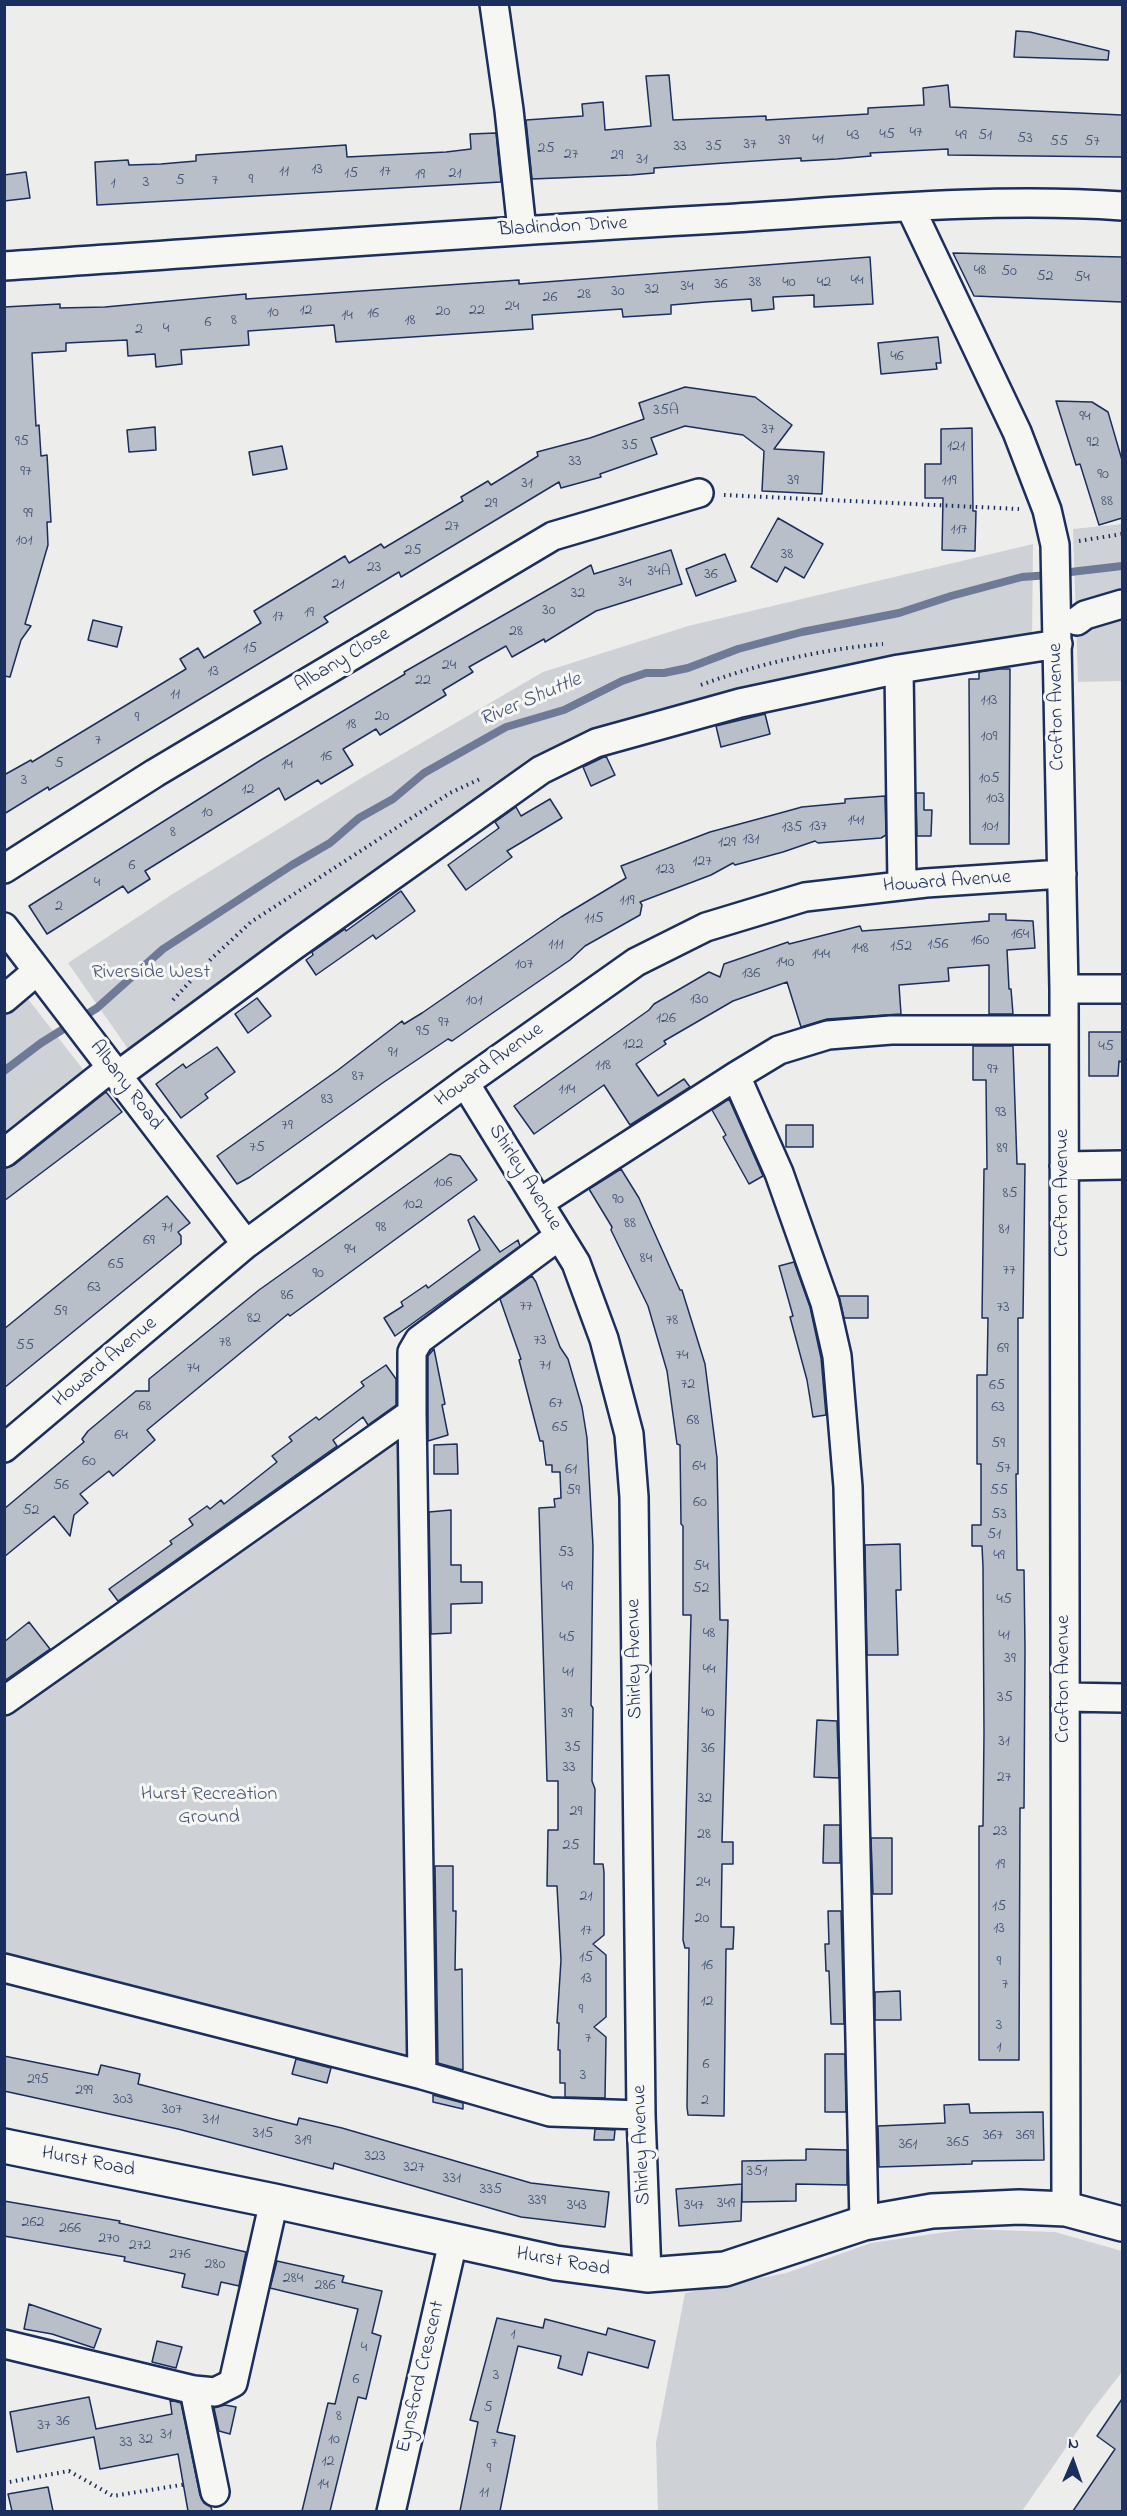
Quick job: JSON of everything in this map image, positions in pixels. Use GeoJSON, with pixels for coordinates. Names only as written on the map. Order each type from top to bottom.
{"type":"FeatureCollection","features":[{"type":"Feature","properties":{"kind":"main road","name":"Hurst Road"},"geometry":{"type":"LineString","coordinates":[[4,2146],[274,2200],[453,2242],[556,2263],[647,2275],[725,2269],[864,2223],[894,2216],[973,2208],[1066,2210],[1122,2224]]}},
{"type":"Feature","properties":{"kind":"street"},"geometry":{"type":"LineString","coordinates":[[494,4],[509,110],[522,230]]}},
{"type":"Feature","properties":{"kind":"street","name":"Bladindon Drive"},"geometry":{"type":"LineString","coordinates":[[4,266],[522,230],[910,207],[1011,203],[1122,206]]}},
{"type":"Feature","properties":{"kind":"street","name":"Crofton Avenue"},"geometry":{"type":"LineString","coordinates":[[910,207],[1017,432],[1047,510],[1055,545],[1056,574],[1067,623],[1062,874],[1066,2210]]}},
{"type":"Feature","properties":{"kind":"street","name":"Albany Close"},"geometry":{"type":"LineString","coordinates":[[4,869],[155,773],[553,536],[699,493]]}},
{"type":"Feature","properties":{"kind":"street"},"geometry":{"type":"LineString","coordinates":[[4,1153],[114,1072],[541,770],[596,742],[740,703],[899,669],[1067,623],[1122,604]]}},
{"type":"Feature","properties":{"kind":"street"},"geometry":{"type":"LineString","coordinates":[[899,669],[902,885]]}},
{"type":"Feature","properties":{"kind":"street","name":"Howard Avenue"},"geometry":{"type":"LineString","coordinates":[[4,1448],[246,1244],[465,1083],[636,962],[706,927],[805,897],[902,885],[1062,874]]}},
{"type":"Feature","properties":{"kind":"street","name":"Albany Road"},"geometry":{"type":"LineString","coordinates":[[4,927],[246,1244]]}},
{"type":"Feature","properties":{"kind":"street"},"geometry":{"type":"LineString","coordinates":[[4,999],[37,971]]}},
{"type":"Feature","properties":{"kind":"street"},"geometry":{"type":"LineString","coordinates":[[1064,989],[1122,989]]}},
{"type":"Feature","properties":{"kind":"street"},"geometry":{"type":"LineString","coordinates":[[539,1203],[779,1050],[828,1035],[891,1030],[1064,1030]]}},
{"type":"Feature","properties":{"kind":"street"},"geometry":{"type":"LineString","coordinates":[[736,1076],[779,1173],[825,1303],[837,1356],[848,1487],[864,2223]]}},
{"type":"Feature","properties":{"kind":"street","name":"Shirley Avenue"},"geometry":{"type":"LineString","coordinates":[[465,1083],[576,1263],[604,1340],[629,1434],[634,1497],[641,2115],[647,2275]]}},
{"type":"Feature","properties":{"kind":"street"},"geometry":{"type":"LineString","coordinates":[[1064,1166],[1122,1165]]}},
{"type":"Feature","properties":{"kind":"street"},"geometry":{"type":"LineString","coordinates":[[422,2075],[412,1352],[419,1340],[559,1236]]}},
{"type":"Feature","properties":{"kind":"street"},"geometry":{"type":"LineString","coordinates":[[4,1701],[412,1413]]}},
{"type":"Feature","properties":{"kind":"street"},"geometry":{"type":"LineString","coordinates":[[1065,1697],[1122,1698]]}},
{"type":"Feature","properties":{"kind":"street"},"geometry":{"type":"LineString","coordinates":[[4,1968],[422,2075],[550,2112],[641,2115]]}},
{"type":"Feature","properties":{"kind":"street"},"geometry":{"type":"LineString","coordinates":[[4,2344],[194,2390],[215,2391],[233,2383],[274,2200]]}},
{"type":"Feature","properties":{"kind":"street","name":"Eynsford Crescent"},"geometry":{"type":"LineString","coordinates":[[391,2511],[453,2242]]}},
{"type":"Feature","properties":{"kind":"street"},"geometry":{"type":"LineString","coordinates":[[194,2390],[213,2486]]}},
{"type":"Feature","properties":{"kind":"path"},"geometry":{"type":"LineString","coordinates":[[699,493],[763,498],[1047,510]]}},
{"type":"Feature","properties":{"kind":"path"},"geometry":{"type":"LineString","coordinates":[[1055,545],[1122,534]]}},
{"type":"Feature","properties":{"kind":"path"},"geometry":{"type":"LineString","coordinates":[[4,2483],[69,2471],[113,2496],[213,2486]]}},
{"type":"Feature","properties":{"kind":"green space"},"geometry":{"type":"Polygon","coordinates":[[[1122,524],[1122,681],[1078,682],[1073,529],[1122,524]]]}},
{"type":"Feature","properties":{"kind":"green space","name":"Riverside West"},"geometry":{"type":"Polygon","coordinates":[[[1033,544],[1032,641],[626,727],[133,1056],[68,963],[171,895],[363,777],[543,672],[688,626],[1033,544]]]}},
{"type":"Feature","properties":{"kind":"green space"},"geometry":{"type":"Polygon","coordinates":[[[21,990],[89,1077],[5,1142],[5,1004],[21,990]]]}},
{"type":"Feature","properties":{"kind":"green space","name":"Hurst Recreation Ground"},"geometry":{"type":"Polygon","coordinates":[[[407,1429],[409,2063],[5,1959],[4,1710],[407,1429]]]}},
{"type":"Feature","properties":{"kind":"green space"},"geometry":{"type":"Polygon","coordinates":[[[967,2229],[1055,2232],[1122,2251],[1122,2372],[1090,2413],[1022,2511],[658,2512],[656,2443],[685,2293],[786,2273],[871,2243],[967,2229]]]}},
{"type":"Feature","properties":{"kind":"building"},"geometry":{"type":"Polygon","coordinates":[[[1016,31],[1030,32],[1109,51],[1108,60],[1014,57],[1016,31]]]}},
{"type":"Feature","properties":{"kind":"building"},"geometry":{"type":"Polygon","coordinates":[[[669,75],[673,120],[766,116],[766,120],[868,114],[868,108],[924,105],[923,88],[948,85],[950,107],[1122,115],[1122,157],[948,155],[948,149],[870,153],[871,156],[837,159],[801,161],[801,158],[654,168],[654,173],[631,175],[532,179],[526,120],[583,116],[582,104],[603,102],[605,130],[651,126],[646,76],[669,75]]]}},
{"type":"Feature","properties":{"kind":"building"},"geometry":{"type":"Polygon","coordinates":[[[496,133],[501,182],[97,205],[95,162],[128,160],[129,165],[161,164],[196,161],[196,155],[346,145],[347,157],[446,152],[471,149],[470,134],[496,133]]]}},
{"type":"Feature","properties":{"kind":"building"},"geometry":{"type":"Polygon","coordinates":[[[26,172],[30,198],[4,201],[4,175],[26,172]]]}},
{"type":"Feature","properties":{"kind":"building"},"geometry":{"type":"Polygon","coordinates":[[[953,253],[1122,257],[1122,302],[974,296],[953,253]]]}},
{"type":"Feature","properties":{"kind":"building"},"geometry":{"type":"Polygon","coordinates":[[[870,257],[873,304],[814,307],[814,295],[773,297],[774,309],[752,311],[751,299],[671,305],[671,314],[623,317],[622,309],[532,315],[533,329],[336,342],[334,325],[248,331],[249,345],[181,350],[182,364],[156,367],[155,354],[128,356],[127,340],[66,343],[66,351],[32,353],[36,426],[39,425],[41,456],[47,455],[51,522],[47,522],[48,545],[25,624],[31,626],[21,640],[10,677],[4,676],[4,307],[60,304],[60,308],[105,307],[246,294],[246,299],[519,280],[519,284],[870,257]]]}},
{"type":"Feature","properties":{"kind":"building"},"geometry":{"type":"Polygon","coordinates":[[[938,337],[941,363],[936,363],[937,369],[881,374],[878,343],[938,337]]]}},
{"type":"Feature","properties":{"kind":"building"},"geometry":{"type":"Polygon","coordinates":[[[685,387],[755,397],[792,425],[774,449],[824,452],[822,494],[762,491],[764,451],[743,435],[685,426],[651,438],[657,454],[600,474],[601,477],[561,488],[559,482],[401,577],[399,572],[324,617],[328,622],[49,790],[48,787],[4,814],[4,775],[31,760],[32,762],[186,669],[180,659],[198,648],[204,658],[261,623],[254,611],[345,556],[349,563],[381,544],[384,548],[463,501],[461,497],[488,481],[491,485],[538,456],[537,452],[590,438],[644,419],[639,403],[685,387]]]}},
{"type":"Feature","properties":{"kind":"building"},"geometry":{"type":"Polygon","coordinates":[[[1056,401],[1092,402],[1108,412],[1122,460],[1122,518],[1099,525],[1080,464],[1076,465],[1056,401]]]}},
{"type":"Feature","properties":{"kind":"building"},"geometry":{"type":"Polygon","coordinates":[[[155,427],[156,450],[129,452],[127,430],[155,427]]]}},
{"type":"Feature","properties":{"kind":"building"},"geometry":{"type":"Polygon","coordinates":[[[972,428],[973,511],[976,511],[975,551],[942,550],[943,498],[925,498],[925,464],[941,464],[941,429],[972,428]]]}},
{"type":"Feature","properties":{"kind":"building"},"geometry":{"type":"Polygon","coordinates":[[[282,446],[287,469],[253,475],[249,452],[282,446]]]}},
{"type":"Feature","properties":{"kind":"building"},"geometry":{"type":"Polygon","coordinates":[[[778,518],[823,544],[804,578],[785,567],[777,582],[751,567],[778,518]]]}},
{"type":"Feature","properties":{"kind":"building"},"geometry":{"type":"Polygon","coordinates":[[[671,550],[682,584],[596,611],[545,642],[544,639],[512,657],[506,646],[469,667],[473,672],[443,690],[446,695],[380,735],[376,729],[343,749],[353,765],[321,784],[318,780],[285,800],[279,788],[145,871],[150,879],[128,893],[123,886],[47,934],[29,906],[261,760],[405,674],[404,672],[591,565],[594,574],[671,550]]]}},
{"type":"Feature","properties":{"kind":"building"},"geometry":{"type":"Polygon","coordinates":[[[725,554],[736,581],[696,596],[686,569],[725,554]]]}},
{"type":"Feature","properties":{"kind":"building"},"geometry":{"type":"Polygon","coordinates":[[[93,620],[122,627],[117,647],[88,640],[93,620]]]}},
{"type":"Feature","properties":{"kind":"building"},"geometry":{"type":"Polygon","coordinates":[[[1010,669],[1009,844],[970,844],[969,679],[979,679],[979,672],[1010,669]]]}},
{"type":"Feature","properties":{"kind":"building"},"geometry":{"type":"Polygon","coordinates":[[[765,714],[770,734],[721,747],[716,726],[765,714]]]}},
{"type":"Feature","properties":{"kind":"building"},"geometry":{"type":"Polygon","coordinates":[[[606,756],[615,775],[591,786],[583,767],[606,756]]]}},
{"type":"Feature","properties":{"kind":"building"},"geometry":{"type":"Polygon","coordinates":[[[916,793],[924,793],[924,810],[932,810],[931,836],[917,836],[916,793]]]}},
{"type":"Feature","properties":{"kind":"building"},"geometry":{"type":"Polygon","coordinates":[[[885,796],[886,835],[881,838],[818,843],[815,841],[735,865],[733,863],[711,875],[640,902],[642,905],[640,915],[585,946],[570,960],[452,1041],[448,1039],[384,1082],[250,1177],[237,1184],[217,1156],[338,1070],[402,1021],[404,1024],[422,1013],[561,917],[626,878],[621,866],[710,832],[802,807],[845,803],[845,799],[885,796]]]}},
{"type":"Feature","properties":{"kind":"building"},"geometry":{"type":"Polygon","coordinates":[[[550,799],[562,818],[507,851],[512,857],[466,890],[448,865],[499,828],[495,822],[516,807],[521,816],[550,799]]]}},
{"type":"Feature","properties":{"kind":"building"},"geometry":{"type":"Polygon","coordinates":[[[401,891],[415,911],[376,939],[373,935],[316,975],[306,960],[313,955],[312,952],[345,929],[346,931],[401,891]]]}},
{"type":"Feature","properties":{"kind":"building"},"geometry":{"type":"Polygon","coordinates":[[[989,914],[1006,914],[1006,920],[1033,921],[1035,948],[1007,950],[1013,1014],[989,1014],[989,965],[948,968],[949,981],[899,985],[901,1014],[827,1019],[801,1027],[787,982],[733,1001],[664,1041],[666,1044],[636,1064],[658,1096],[684,1079],[690,1087],[630,1125],[604,1085],[534,1134],[514,1106],[649,1010],[654,1004],[709,972],[720,977],[724,964],[788,942],[789,944],[860,926],[862,931],[989,921],[989,914]]]}},
{"type":"Feature","properties":{"kind":"building"},"geometry":{"type":"Polygon","coordinates":[[[257,998],[271,1016],[248,1033],[235,1014],[257,998]]]}},
{"type":"Feature","properties":{"kind":"building"},"geometry":{"type":"Polygon","coordinates":[[[1089,1032],[1122,1032],[1122,1062],[1119,1061],[1118,1076],[1089,1076],[1089,1032]]]}},
{"type":"Feature","properties":{"kind":"building"},"geometry":{"type":"Polygon","coordinates":[[[973,1046],[1013,1046],[1017,1164],[1025,1164],[1023,1318],[1018,1318],[1018,1474],[1016,1474],[1017,1570],[1024,1570],[1025,1649],[1024,1808],[1020,1808],[1019,2060],[979,2060],[979,1826],[983,1826],[984,1733],[983,1567],[982,1546],[972,1546],[972,1525],[981,1525],[981,1464],[977,1464],[977,1375],[987,1375],[988,1318],[982,1318],[984,1169],[987,1169],[986,1080],[973,1080],[973,1046]]]}},
{"type":"Feature","properties":{"kind":"building"},"geometry":{"type":"Polygon","coordinates":[[[217,1047],[235,1072],[205,1094],[208,1098],[181,1118],[156,1084],[183,1064],[186,1068],[217,1047]]]}},
{"type":"Feature","properties":{"kind":"building"},"geometry":{"type":"Polygon","coordinates":[[[106,1092],[122,1112],[4,1201],[4,1168],[14,1165],[106,1092]]]}},
{"type":"Feature","properties":{"kind":"building"},"geometry":{"type":"Polygon","coordinates":[[[729,1099],[763,1176],[749,1184],[723,1137],[726,1135],[712,1110],[729,1099]]]}},
{"type":"Feature","properties":{"kind":"building"},"geometry":{"type":"Polygon","coordinates":[[[786,1125],[813,1125],[813,1147],[786,1147],[786,1125]]]}},
{"type":"Feature","properties":{"kind":"building"},"geometry":{"type":"Polygon","coordinates":[[[450,1154],[460,1156],[477,1180],[290,1316],[288,1314],[147,1430],[155,1440],[113,1476],[109,1471],[80,1494],[88,1503],[74,1515],[70,1536],[54,1516],[4,1557],[4,1509],[84,1442],[82,1439],[88,1431],[136,1391],[149,1391],[149,1379],[259,1290],[450,1154]]]}},
{"type":"Feature","properties":{"kind":"building"},"geometry":{"type":"Polygon","coordinates":[[[621,1169],[639,1198],[680,1290],[682,1290],[705,1364],[717,1458],[720,1620],[728,1620],[722,1842],[733,1842],[733,1864],[722,1864],[721,1927],[734,1927],[733,1949],[726,1949],[724,2116],[688,2115],[687,2107],[689,1948],[685,1948],[683,1940],[691,1615],[683,1615],[680,1445],[677,1444],[667,1371],[648,1306],[611,1230],[612,1227],[589,1189],[621,1169]]]}},
{"type":"Feature","properties":{"kind":"building"},"geometry":{"type":"Polygon","coordinates":[[[167,1196],[190,1223],[178,1232],[181,1236],[181,1244],[4,1388],[4,1329],[167,1196]]]}},
{"type":"Feature","properties":{"kind":"building"},"geometry":{"type":"Polygon","coordinates":[[[474,1216],[500,1252],[518,1240],[520,1246],[395,1336],[384,1318],[403,1306],[401,1302],[426,1285],[428,1288],[480,1250],[468,1220],[474,1216]]]}},
{"type":"Feature","properties":{"kind":"building"},"geometry":{"type":"Polygon","coordinates":[[[794,1262],[810,1307],[821,1358],[826,1415],[813,1417],[807,1380],[790,1317],[793,1316],[779,1266],[794,1262]]]}},
{"type":"Feature","properties":{"kind":"building"},"geometry":{"type":"Polygon","coordinates":[[[532,1276],[560,1347],[568,1359],[582,1407],[587,1438],[593,1546],[591,1705],[593,1708],[592,1781],[595,1789],[594,1864],[603,1864],[604,1872],[604,1935],[593,1944],[606,1955],[606,2017],[594,2027],[606,2037],[605,2098],[565,2097],[565,2083],[560,2083],[559,2023],[557,2023],[561,1960],[557,1886],[547,1886],[548,1830],[558,1830],[558,1781],[547,1781],[539,1508],[555,1507],[554,1499],[561,1498],[560,1472],[552,1472],[552,1465],[546,1465],[543,1441],[540,1441],[519,1360],[521,1359],[500,1299],[532,1276]]]}},
{"type":"Feature","properties":{"kind":"building"},"geometry":{"type":"Polygon","coordinates":[[[839,1296],[868,1296],[868,1318],[844,1318],[839,1296]]]}},
{"type":"Feature","properties":{"kind":"building"},"geometry":{"type":"Polygon","coordinates":[[[434,1349],[445,1404],[442,1405],[448,1435],[428,1441],[428,1356],[434,1349]]]}},
{"type":"Feature","properties":{"kind":"building"},"geometry":{"type":"Polygon","coordinates":[[[386,1365],[396,1379],[396,1405],[368,1425],[363,1417],[333,1440],[337,1446],[118,1601],[109,1589],[172,1544],[170,1541],[193,1525],[189,1519],[207,1506],[210,1509],[221,1500],[224,1504],[277,1462],[272,1456],[292,1441],[289,1437],[316,1417],[319,1420],[364,1386],[361,1382],[386,1365]]]}},
{"type":"Feature","properties":{"kind":"building"},"geometry":{"type":"Polygon","coordinates":[[[457,1444],[458,1474],[434,1474],[434,1445],[457,1444]]]}},
{"type":"Feature","properties":{"kind":"building"},"geometry":{"type":"Polygon","coordinates":[[[451,1510],[451,1565],[461,1565],[461,1582],[482,1582],[482,1603],[451,1604],[451,1633],[431,1634],[429,1512],[451,1510]]]}},
{"type":"Feature","properties":{"kind":"building"},"geometry":{"type":"Polygon","coordinates":[[[900,1544],[901,1590],[896,1590],[898,1655],[867,1655],[865,1545],[900,1544]]]}},
{"type":"Feature","properties":{"kind":"building"},"geometry":{"type":"Polygon","coordinates":[[[29,1622],[50,1649],[4,1681],[4,1642],[29,1622]]]}},
{"type":"Feature","properties":{"kind":"building"},"geometry":{"type":"Polygon","coordinates":[[[817,1720],[837,1721],[839,1778],[814,1777],[817,1720]]]}},
{"type":"Feature","properties":{"kind":"building"},"geometry":{"type":"Polygon","coordinates":[[[824,1825],[840,1825],[840,1863],[823,1863],[824,1825]]]}},
{"type":"Feature","properties":{"kind":"building"},"geometry":{"type":"Polygon","coordinates":[[[871,1838],[892,1838],[892,1894],[873,1894],[871,1838]]]}},
{"type":"Feature","properties":{"kind":"building"},"geometry":{"type":"Polygon","coordinates":[[[435,1866],[453,1866],[453,1911],[456,1911],[455,1970],[462,1969],[463,2070],[438,2063],[435,1866]]]}},
{"type":"Feature","properties":{"kind":"building"},"geometry":{"type":"Polygon","coordinates":[[[828,1911],[841,1911],[844,2024],[831,2024],[829,1971],[826,1971],[825,1944],[829,1944],[828,1911]]]}},
{"type":"Feature","properties":{"kind":"building"},"geometry":{"type":"Polygon","coordinates":[[[900,1991],[901,2020],[875,2020],[875,1992],[900,1991]]]}},
{"type":"Feature","properties":{"kind":"building"},"geometry":{"type":"Polygon","coordinates":[[[825,2054],[845,2054],[846,2112],[825,2112],[825,2054]]]}},
{"type":"Feature","properties":{"kind":"building"},"geometry":{"type":"Polygon","coordinates":[[[4,2056],[98,2075],[101,2065],[140,2074],[138,2084],[297,2125],[299,2118],[342,2128],[531,2183],[609,2192],[605,2227],[521,2217],[334,2163],[333,2169],[178,2129],[4,2091],[4,2056]]]}},
{"type":"Feature","properties":{"kind":"building"},"geometry":{"type":"Polygon","coordinates":[[[296,2059],[331,2068],[327,2083],[292,2074],[296,2059]]]}},
{"type":"Feature","properties":{"kind":"building"},"geometry":{"type":"Polygon","coordinates":[[[433,2095],[463,2103],[463,2109],[433,2102],[433,2095]]]}},
{"type":"Feature","properties":{"kind":"building"},"geometry":{"type":"Polygon","coordinates":[[[969,2104],[970,2113],[1043,2112],[1044,2160],[972,2161],[972,2164],[879,2167],[878,2126],[945,2123],[944,2105],[969,2104]]]}},
{"type":"Feature","properties":{"kind":"building"},"geometry":{"type":"Polygon","coordinates":[[[595,2129],[615,2130],[614,2140],[594,2140],[595,2129]]]}},
{"type":"Feature","properties":{"kind":"building"},"geometry":{"type":"Polygon","coordinates":[[[806,2149],[847,2150],[847,2185],[796,2184],[796,2201],[742,2202],[742,2161],[806,2160],[806,2149]]]}},
{"type":"Feature","properties":{"kind":"building"},"geometry":{"type":"Polygon","coordinates":[[[742,2184],[741,2221],[679,2226],[676,2189],[742,2184]]]}},
{"type":"Feature","properties":{"kind":"building"},"geometry":{"type":"Polygon","coordinates":[[[4,2201],[120,2221],[119,2223],[246,2252],[239,2286],[221,2282],[218,2295],[182,2287],[185,2274],[124,2261],[125,2257],[4,2236],[4,2201]]]}},
{"type":"Feature","properties":{"kind":"building"},"geometry":{"type":"Polygon","coordinates":[[[277,2261],[344,2276],[342,2282],[382,2291],[372,2333],[381,2336],[366,2399],[358,2397],[330,2511],[302,2511],[328,2403],[335,2404],[358,2309],[270,2288],[277,2261]]]}},
{"type":"Feature","properties":{"kind":"building"},"geometry":{"type":"Polygon","coordinates":[[[29,2304],[101,2329],[94,2348],[52,2334],[24,2329],[29,2304]]]}},
{"type":"Feature","properties":{"kind":"building"},"geometry":{"type":"Polygon","coordinates":[[[497,2318],[543,2328],[545,2319],[606,2335],[608,2328],[655,2341],[648,2368],[588,2352],[582,2375],[558,2368],[561,2356],[518,2346],[497,2432],[515,2436],[500,2511],[460,2511],[478,2422],[470,2420],[497,2318]]]}},
{"type":"Feature","properties":{"kind":"building"},"geometry":{"type":"Polygon","coordinates":[[[157,2341],[182,2347],[176,2368],[152,2362],[157,2341]]]}},
{"type":"Feature","properties":{"kind":"building"},"geometry":{"type":"Polygon","coordinates":[[[89,2397],[96,2429],[172,2414],[170,2400],[181,2403],[200,2495],[212,2511],[188,2511],[178,2454],[100,2469],[94,2437],[17,2452],[10,2412],[89,2397]]]}},
{"type":"Feature","properties":{"kind":"building"},"geometry":{"type":"Polygon","coordinates":[[[1122,2399],[1122,2511],[1073,2511],[1115,2449],[1097,2436],[1122,2399]]]}},
{"type":"Feature","properties":{"kind":"building"},"geometry":{"type":"Polygon","coordinates":[[[225,2405],[236,2407],[230,2434],[219,2431],[214,2408],[225,2405]]]}},
{"type":"Feature","properties":{"kind":"building"},"geometry":{"type":"Polygon","coordinates":[[[48,2487],[53,2511],[12,2511],[8,2494],[48,2487]]]}},
{"type":"Feature","properties":{"kind":"waterway","name":"River Shuttle"},"geometry":{"type":"LineString","coordinates":[[1062,573],[1122,566]]}},
{"type":"Feature","properties":{"kind":"waterway","name":"River Shuttle"},"geometry":{"type":"LineString","coordinates":[[4,1071],[41,1043],[97,1008],[163,949],[330,843],[359,818],[393,799],[424,773],[506,727],[564,710],[622,681],[646,673],[664,673],[688,668],[738,649],[802,632],[899,613],[1022,577],[1050,575]]}}]}
